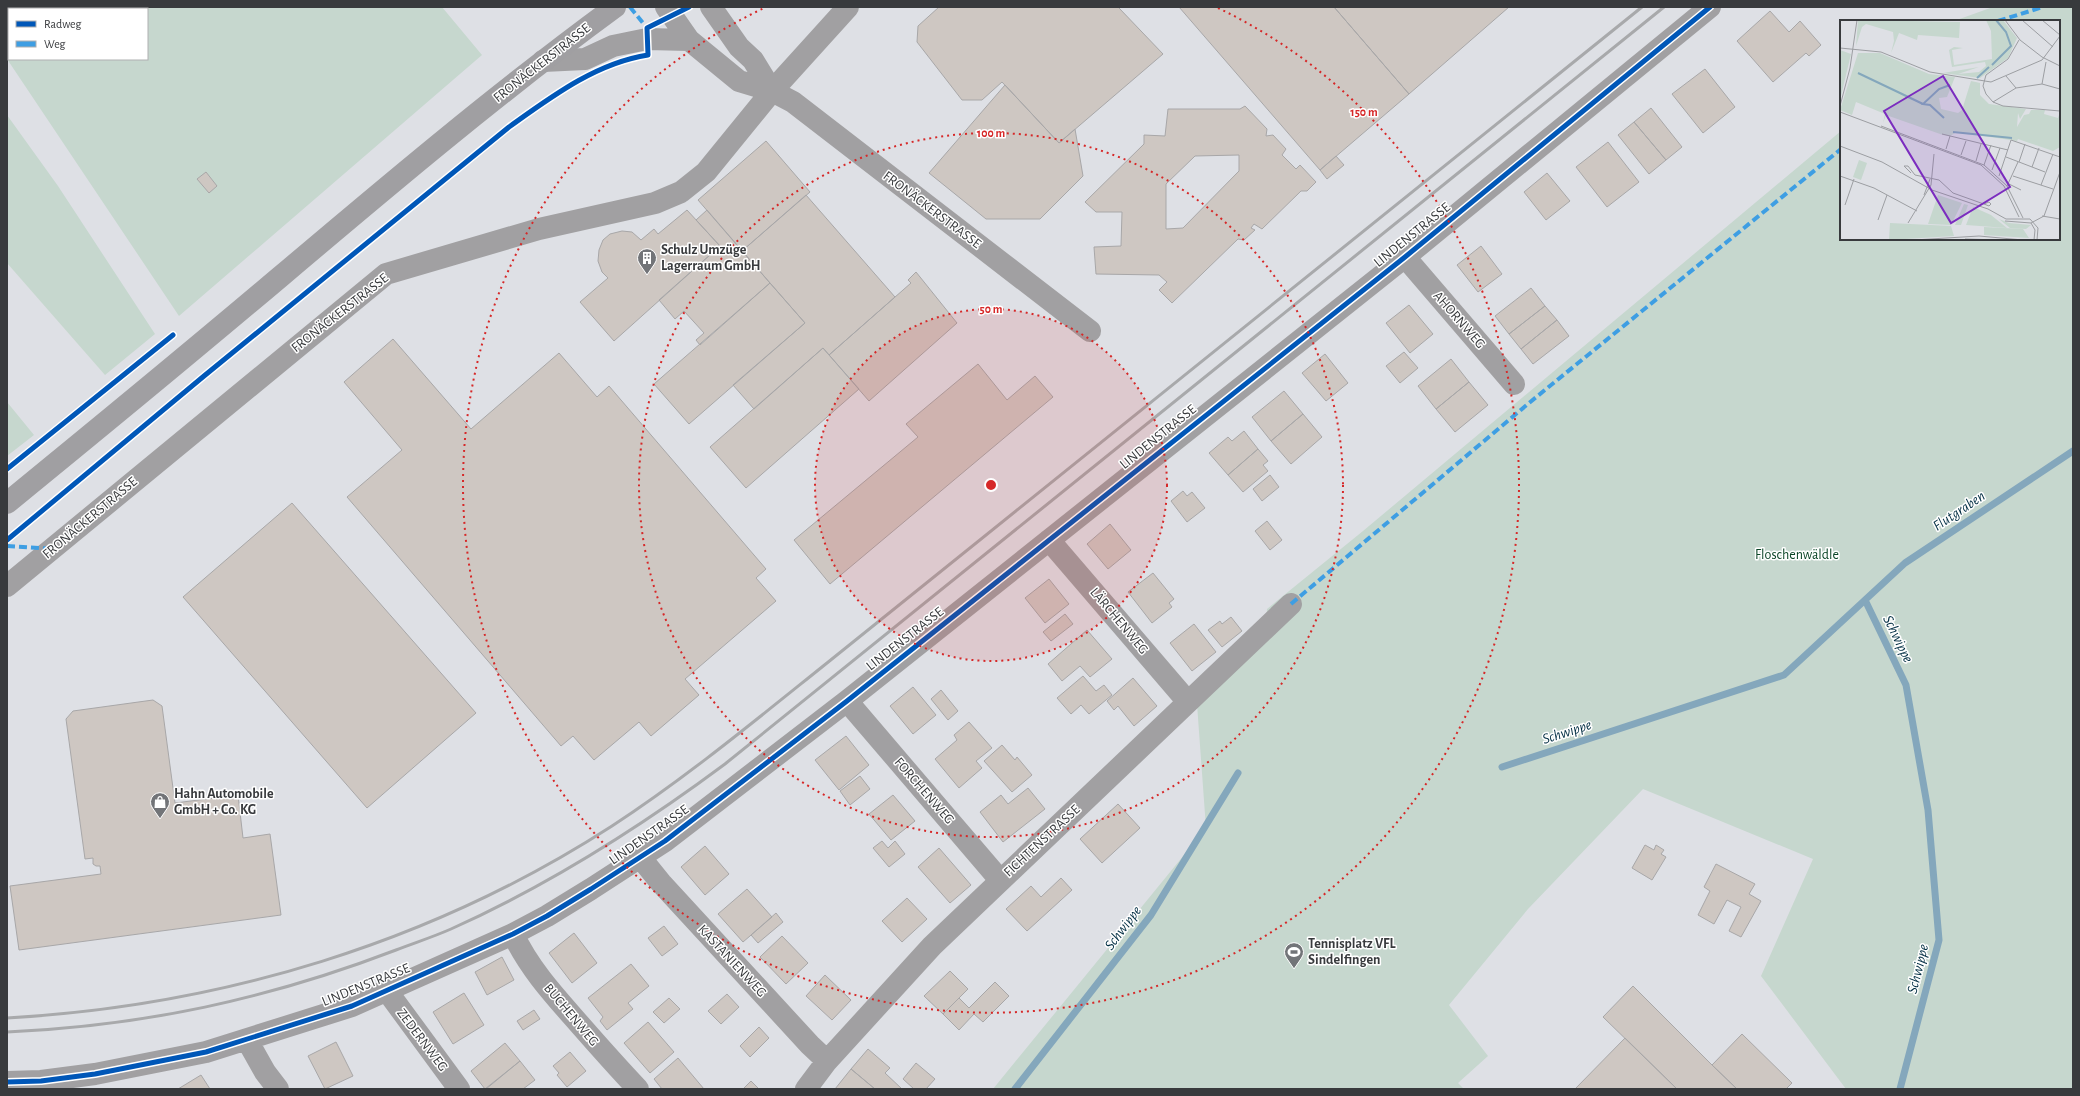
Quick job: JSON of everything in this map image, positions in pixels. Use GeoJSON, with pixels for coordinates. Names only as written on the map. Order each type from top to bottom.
{"type":"FeatureCollection","features":[{"type":"Feature","properties":{"kind":"main road","name":"FRONÄCKERSTRASSE"},"geometry":{"type":"LineString","coordinates":[[7,503],[187,355],[375,196],[543,61],[615,7]]}},
{"type":"Feature","properties":{"kind":"street","name":"FRONÄCKERSTRASSE"},"geometry":{"type":"LineString","coordinates":[[666,7],[689,40],[739,81],[772,91],[793,102],[1090,331]]}},
{"type":"Feature","properties":{"kind":"street"},"geometry":{"type":"LineString","coordinates":[[711,7],[739,47],[754,60],[772,91]]}},
{"type":"Feature","properties":{"kind":"street","name":"FRONÄCKERSTRASSE"},"geometry":{"type":"LineString","coordinates":[[7,586],[386,274],[539,229],[655,204],[682,192],[706,172],[772,91],[848,7]]}},
{"type":"Feature","properties":{"kind":"street","name":"LINDENSTRASSE"},"geometry":{"type":"LineString","coordinates":[[7,1082],[41,1085],[206,1052],[247,1040],[352,1006],[513,934],[547,916],[665,841],[847,701],[1405,257],[1710,7]]}},
{"type":"Feature","properties":{"kind":"street"},"geometry":{"type":"LineString","coordinates":[[543,61],[585,59],[613,46],[647,39],[689,40]]}},
{"type":"Feature","properties":{"kind":"street","name":"AHORNWEG"},"geometry":{"type":"LineString","coordinates":[[1405,257],[1514,384]]}},
{"type":"Feature","properties":{"kind":"street","name":"LÄRCHENWEG"},"geometry":{"type":"LineString","coordinates":[[1049,540],[1188,702]]}},
{"type":"Feature","properties":{"kind":"street","name":"FICHTENSTRASSE"},"geometry":{"type":"LineString","coordinates":[[806,1089],[828,1061],[932,946],[1291,604]]}},
{"type":"Feature","properties":{"kind":"street","name":"FORCHENWEG"},"geometry":{"type":"LineString","coordinates":[[847,701],[1000,880]]}},
{"type":"Feature","properties":{"kind":"street","name":"KASTANIENWEG"},"geometry":{"type":"LineString","coordinates":[[640,857],[660,883],[810,1046],[828,1061]]}},
{"type":"Feature","properties":{"kind":"street","name":"BUCHENWEG"},"geometry":{"type":"LineString","coordinates":[[513,934],[525,959],[553,994],[615,1066],[638,1089]]}},
{"type":"Feature","properties":{"kind":"street","name":"ZEDERNWEG"},"geometry":{"type":"LineString","coordinates":[[387,991],[459,1089]]}},
{"type":"Feature","properties":{"kind":"street"},"geometry":{"type":"LineString","coordinates":[[247,1040],[265,1072],[278,1089]]}},
{"type":"Feature","properties":{"kind":"green space"},"geometry":{"type":"Polygon","coordinates":[[[7,7],[442,7],[482,55],[179,316],[7,59],[7,7]]]}},
{"type":"Feature","properties":{"kind":"green space","name":"Floschenwäldle"},"geometry":{"type":"Polygon","coordinates":[[[1993,7],[2073,7],[2073,1089],[1846,1089],[1761,976],[1813,859],[1643,789],[1528,909],[1449,1005],[1488,1056],[1458,1083],[1464,1089],[993,1089],[1206,828],[1197,704],[1266,624],[1267,609],[1363,531],[1840,132],[1840,240],[2060,240],[2060,20],[1957,20],[1993,7]]]}},
{"type":"Feature","properties":{"kind":"green space"},"geometry":{"type":"Polygon","coordinates":[[[7,115],[58,186],[155,334],[105,375],[7,263],[7,115]]]}},
{"type":"Feature","properties":{"kind":"green space"},"geometry":{"type":"Polygon","coordinates":[[[7,402],[34,435],[7,456],[7,402]]]}},
{"type":"Feature","properties":{"kind":"building"},"geometry":{"type":"Polygon","coordinates":[[[939,7],[1120,7],[1119,8],[1163,54],[1059,143],[1002,82],[982,100],[962,100],[917,42],[918,26],[939,7]]]}},
{"type":"Feature","properties":{"kind":"building"},"geometry":{"type":"Polygon","coordinates":[[[1179,7],[1334,7],[1409,94],[1320,170],[1179,7]]]}},
{"type":"Feature","properties":{"kind":"building"},"geometry":{"type":"Polygon","coordinates":[[[1334,7],[1509,7],[1409,94],[1334,7]]]}},
{"type":"Feature","properties":{"kind":"building"},"geometry":{"type":"Polygon","coordinates":[[[1770,11],[1789,32],[1800,21],[1821,45],[1809,56],[1806,53],[1773,82],[1737,41],[1770,11]]]}},
{"type":"Feature","properties":{"kind":"building"},"geometry":{"type":"Polygon","coordinates":[[[1705,69],[1735,107],[1703,133],[1672,94],[1705,69]]]}},
{"type":"Feature","properties":{"kind":"building"},"geometry":{"type":"Polygon","coordinates":[[[1005,85],[1059,143],[1075,129],[1083,176],[1040,219],[986,219],[929,173],[1005,85]]]}},
{"type":"Feature","properties":{"kind":"building"},"geometry":{"type":"Polygon","coordinates":[[[1245,106],[1267,129],[1266,136],[1273,135],[1286,149],[1282,155],[1296,169],[1300,165],[1316,182],[1307,191],[1301,191],[1262,229],[1254,224],[1251,228],[1255,230],[1244,240],[1238,239],[1172,303],[1159,290],[1167,282],[1159,275],[1096,274],[1094,247],[1121,246],[1122,212],[1096,212],[1085,202],[1144,144],[1144,135],[1165,136],[1168,109],[1240,109],[1245,106]],[[1239,155],[1195,156],[1166,184],[1166,229],[1183,228],[1239,171],[1239,155]]]}},
{"type":"Feature","properties":{"kind":"building"},"geometry":{"type":"Polygon","coordinates":[[[1651,108],[1682,147],[1666,160],[1634,122],[1651,108]]]}},
{"type":"Feature","properties":{"kind":"building"},"geometry":{"type":"Polygon","coordinates":[[[1634,122],[1666,160],[1649,174],[1618,135],[1634,122]]]}},
{"type":"Feature","properties":{"kind":"building"},"geometry":{"type":"Polygon","coordinates":[[[766,141],[810,192],[742,251],[698,200],[766,141]]]}},
{"type":"Feature","properties":{"kind":"building"},"geometry":{"type":"Polygon","coordinates":[[[1608,142],[1639,182],[1607,207],[1576,167],[1608,142]]]}},
{"type":"Feature","properties":{"kind":"building"},"geometry":{"type":"Polygon","coordinates":[[[1336,156],[1344,165],[1327,179],[1320,170],[1336,156]]]}},
{"type":"Feature","properties":{"kind":"building"},"geometry":{"type":"Polygon","coordinates":[[[206,172],[217,186],[209,193],[197,179],[206,172]]]}},
{"type":"Feature","properties":{"kind":"building"},"geometry":{"type":"Polygon","coordinates":[[[1547,173],[1570,201],[1546,220],[1524,192],[1547,173]]]}},
{"type":"Feature","properties":{"kind":"building"},"geometry":{"type":"Polygon","coordinates":[[[806,195],[895,297],[829,355],[823,348],[754,409],[733,385],[805,323],[742,251],[806,195]]]}},
{"type":"Feature","properties":{"kind":"building","name":"Schulz Umzüge Lagerraum GmbH"},"geometry":{"type":"Polygon","coordinates":[[[687,210],[720,246],[614,341],[580,302],[608,278],[602,272],[598,261],[599,250],[603,240],[610,234],[622,231],[632,232],[641,240],[654,229],[658,234],[687,210]]]}},
{"type":"Feature","properties":{"kind":"building"},"geometry":{"type":"Polygon","coordinates":[[[707,210],[770,283],[700,345],[696,340],[704,333],[684,311],[675,319],[659,300],[720,246],[696,220],[707,210]]]}},
{"type":"Feature","properties":{"kind":"building"},"geometry":{"type":"Polygon","coordinates":[[[1481,246],[1502,274],[1478,292],[1457,265],[1481,246]]]}},
{"type":"Feature","properties":{"kind":"building"},"geometry":{"type":"Polygon","coordinates":[[[916,272],[957,323],[869,401],[829,355],[911,283],[908,280],[916,272]]]}},
{"type":"Feature","properties":{"kind":"building"},"geometry":{"type":"Polygon","coordinates":[[[770,283],[805,323],[689,424],[654,384],[770,283]]]}},
{"type":"Feature","properties":{"kind":"building"},"geometry":{"type":"Polygon","coordinates":[[[1531,288],[1545,306],[1509,334],[1495,316],[1531,288]]]}},
{"type":"Feature","properties":{"kind":"building"},"geometry":{"type":"Polygon","coordinates":[[[1409,305],[1433,334],[1410,353],[1386,323],[1409,305]]]}},
{"type":"Feature","properties":{"kind":"building"},"geometry":{"type":"Polygon","coordinates":[[[1545,306],[1557,320],[1521,349],[1509,334],[1545,306]]]}},
{"type":"Feature","properties":{"kind":"building"},"geometry":{"type":"Polygon","coordinates":[[[1557,320],[1569,336],[1533,364],[1521,349],[1557,320]]]}},
{"type":"Feature","properties":{"kind":"building"},"geometry":{"type":"Polygon","coordinates":[[[393,339],[471,429],[559,353],[597,397],[609,386],[766,569],[756,578],[776,601],[685,679],[699,695],[651,736],[639,722],[594,760],[573,736],[561,746],[347,497],[402,450],[344,382],[393,339]]]}},
{"type":"Feature","properties":{"kind":"building"},"geometry":{"type":"Polygon","coordinates":[[[823,348],[859,389],[746,488],[710,447],[823,348]]]}},
{"type":"Feature","properties":{"kind":"building"},"geometry":{"type":"Polygon","coordinates":[[[1404,352],[1418,368],[1400,383],[1386,366],[1404,352]]]}},
{"type":"Feature","properties":{"kind":"building"},"geometry":{"type":"Polygon","coordinates":[[[1325,354],[1348,383],[1326,401],[1302,373],[1325,354]]]}},
{"type":"Feature","properties":{"kind":"building"},"geometry":{"type":"Polygon","coordinates":[[[1451,359],[1469,382],[1436,409],[1418,386],[1451,359]]]}},
{"type":"Feature","properties":{"kind":"building"},"geometry":{"type":"Polygon","coordinates":[[[978,364],[1007,400],[1035,376],[1053,397],[830,584],[794,540],[918,437],[906,424],[978,364]]]}},
{"type":"Feature","properties":{"kind":"building"},"geometry":{"type":"Polygon","coordinates":[[[1469,382],[1488,405],[1455,432],[1436,409],[1469,382]]]}},
{"type":"Feature","properties":{"kind":"building"},"geometry":{"type":"Polygon","coordinates":[[[1284,391],[1303,414],[1271,441],[1252,417],[1284,391]]]}},
{"type":"Feature","properties":{"kind":"building"},"geometry":{"type":"Polygon","coordinates":[[[1303,414],[1322,437],[1291,464],[1271,441],[1303,414]]]}},
{"type":"Feature","properties":{"kind":"building"},"geometry":{"type":"Polygon","coordinates":[[[1244,431],[1258,449],[1228,475],[1209,453],[1228,437],[1232,441],[1244,431]]]}},
{"type":"Feature","properties":{"kind":"building"},"geometry":{"type":"Polygon","coordinates":[[[1258,449],[1268,461],[1263,465],[1268,471],[1243,492],[1228,475],[1258,449]]]}},
{"type":"Feature","properties":{"kind":"building"},"geometry":{"type":"Polygon","coordinates":[[[1270,475],[1279,487],[1262,501],[1253,489],[1270,475]]]}},
{"type":"Feature","properties":{"kind":"building"},"geometry":{"type":"Polygon","coordinates":[[[1183,491],[1187,496],[1192,492],[1205,508],[1187,522],[1171,501],[1183,491]]]}},
{"type":"Feature","properties":{"kind":"building"},"geometry":{"type":"Polygon","coordinates":[[[292,503],[476,713],[367,808],[183,597],[292,503]]]}},
{"type":"Feature","properties":{"kind":"building"},"geometry":{"type":"Polygon","coordinates":[[[1267,521],[1282,540],[1270,550],[1255,531],[1267,521]]]}},
{"type":"Feature","properties":{"kind":"building"},"geometry":{"type":"Polygon","coordinates":[[[1110,524],[1131,550],[1108,569],[1087,544],[1110,524]]]}},
{"type":"Feature","properties":{"kind":"building"},"geometry":{"type":"Polygon","coordinates":[[[1153,573],[1174,599],[1169,603],[1172,607],[1152,623],[1128,592],[1153,573]]]}},
{"type":"Feature","properties":{"kind":"building"},"geometry":{"type":"Polygon","coordinates":[[[1049,579],[1069,604],[1045,623],[1025,598],[1049,579]]]}},
{"type":"Feature","properties":{"kind":"building"},"geometry":{"type":"Polygon","coordinates":[[[1065,614],[1073,624],[1051,641],[1043,632],[1065,614]]]}},
{"type":"Feature","properties":{"kind":"building"},"geometry":{"type":"Polygon","coordinates":[[[1231,617],[1242,631],[1222,647],[1208,630],[1220,621],[1222,624],[1231,617]]]}},
{"type":"Feature","properties":{"kind":"building"},"geometry":{"type":"Polygon","coordinates":[[[1194,624],[1216,652],[1192,671],[1170,643],[1194,624]]]}},
{"type":"Feature","properties":{"kind":"building"},"geometry":{"type":"Polygon","coordinates":[[[1087,630],[1112,659],[1090,677],[1080,666],[1062,681],[1048,664],[1087,630]]]}},
{"type":"Feature","properties":{"kind":"building"},"geometry":{"type":"Polygon","coordinates":[[[1083,676],[1096,691],[1104,685],[1112,695],[1089,714],[1081,705],[1071,714],[1057,698],[1083,676]]]}},
{"type":"Feature","properties":{"kind":"building"},"geometry":{"type":"Polygon","coordinates":[[[1133,678],[1157,706],[1134,726],[1118,706],[1114,710],[1107,701],[1133,678]]]}},
{"type":"Feature","properties":{"kind":"building"},"geometry":{"type":"Polygon","coordinates":[[[913,687],[936,715],[913,734],[890,706],[913,687]]]}},
{"type":"Feature","properties":{"kind":"building"},"geometry":{"type":"Polygon","coordinates":[[[941,690],[958,711],[948,720],[931,699],[941,690]]]}},
{"type":"Feature","properties":{"kind":"building","name":"Hahn Automobile GmbH + Co. KG"},"geometry":{"type":"Polygon","coordinates":[[[153,700],[162,706],[175,803],[238,795],[243,838],[270,834],[281,915],[19,950],[10,886],[101,874],[100,866],[93,864],[93,858],[85,859],[66,719],[73,711],[153,700]]]}},
{"type":"Feature","properties":{"kind":"building"},"geometry":{"type":"Polygon","coordinates":[[[969,722],[992,748],[976,761],[982,768],[959,788],[935,759],[957,740],[954,735],[969,722]]]}},
{"type":"Feature","properties":{"kind":"building"},"geometry":{"type":"Polygon","coordinates":[[[846,736],[869,765],[839,790],[815,760],[846,736]]]}},
{"type":"Feature","properties":{"kind":"building"},"geometry":{"type":"Polygon","coordinates":[[[1002,745],[1015,760],[1017,757],[1032,775],[1012,792],[984,761],[1002,745]]]}},
{"type":"Feature","properties":{"kind":"building"},"geometry":{"type":"Polygon","coordinates":[[[860,776],[870,789],[850,805],[840,791],[860,776]]]}},
{"type":"Feature","properties":{"kind":"building"},"geometry":{"type":"Polygon","coordinates":[[[1028,788],[1045,809],[1003,842],[980,812],[1001,795],[1008,804],[1028,788]]]}},
{"type":"Feature","properties":{"kind":"building"},"geometry":{"type":"Polygon","coordinates":[[[893,795],[915,821],[891,840],[869,814],[893,795]]]}},
{"type":"Feature","properties":{"kind":"building"},"geometry":{"type":"Polygon","coordinates":[[[1118,804],[1140,828],[1102,863],[1080,839],[1118,804]]]}},
{"type":"Feature","properties":{"kind":"building"},"geometry":{"type":"Polygon","coordinates":[[[882,841],[888,848],[895,841],[905,854],[889,867],[873,848],[882,841]]]}},
{"type":"Feature","properties":{"kind":"building"},"geometry":{"type":"Polygon","coordinates":[[[1645,845],[1654,850],[1656,845],[1664,850],[1661,854],[1666,857],[1652,880],[1632,868],[1645,845]]]}},
{"type":"Feature","properties":{"kind":"building"},"geometry":{"type":"Polygon","coordinates":[[[705,846],[729,874],[705,895],[681,867],[705,846]]]}},
{"type":"Feature","properties":{"kind":"building"},"geometry":{"type":"Polygon","coordinates":[[[939,848],[971,885],[950,903],[918,867],[939,848]]]}},
{"type":"Feature","properties":{"kind":"building"},"geometry":{"type":"Polygon","coordinates":[[[1716,864],[1755,884],[1749,894],[1761,901],[1741,937],[1729,931],[1741,907],[1727,900],[1714,924],[1698,915],[1710,891],[1704,887],[1716,864]]]}},
{"type":"Feature","properties":{"kind":"building"},"geometry":{"type":"Polygon","coordinates":[[[1061,878],[1072,890],[1027,931],[1006,909],[1031,886],[1041,897],[1061,878]]]}},
{"type":"Feature","properties":{"kind":"building"},"geometry":{"type":"Polygon","coordinates":[[[747,889],[772,917],[743,942],[718,914],[747,889]]]}},
{"type":"Feature","properties":{"kind":"building"},"geometry":{"type":"Polygon","coordinates":[[[907,898],[927,919],[902,942],[882,921],[907,898]]]}},
{"type":"Feature","properties":{"kind":"building"},"geometry":{"type":"Polygon","coordinates":[[[776,913],[783,922],[758,943],[751,935],[776,913]]]}},
{"type":"Feature","properties":{"kind":"building"},"geometry":{"type":"Polygon","coordinates":[[[664,926],[678,944],[662,956],[648,938],[664,926]]]}},
{"type":"Feature","properties":{"kind":"building"},"geometry":{"type":"Polygon","coordinates":[[[574,933],[597,963],[572,983],[549,953],[574,933]]]}},
{"type":"Feature","properties":{"kind":"building"},"geometry":{"type":"Polygon","coordinates":[[[782,936],[808,963],[786,984],[760,957],[782,936]]]}},
{"type":"Feature","properties":{"kind":"building"},"geometry":{"type":"Polygon","coordinates":[[[502,957],[514,980],[487,995],[475,972],[502,957]]]}},
{"type":"Feature","properties":{"kind":"building"},"geometry":{"type":"Polygon","coordinates":[[[631,964],[649,986],[628,1003],[633,1009],[607,1030],[600,1021],[603,1017],[588,998],[631,964]]]}},
{"type":"Feature","properties":{"kind":"building"},"geometry":{"type":"Polygon","coordinates":[[[950,971],[968,989],[943,1014],[924,996],[950,971]]]}},
{"type":"Feature","properties":{"kind":"building"},"geometry":{"type":"Polygon","coordinates":[[[825,975],[851,1000],[832,1020],[806,996],[825,975]]]}},
{"type":"Feature","properties":{"kind":"building"},"geometry":{"type":"Polygon","coordinates":[[[995,982],[1009,996],[983,1022],[974,1014],[959,1030],[943,1014],[959,998],[969,1008],[995,982]]]}},
{"type":"Feature","properties":{"kind":"building"},"geometry":{"type":"Polygon","coordinates":[[[1633,986],[1737,1089],[1677,1089],[1603,1017],[1633,986]]]}},
{"type":"Feature","properties":{"kind":"building"},"geometry":{"type":"Polygon","coordinates":[[[464,993],[484,1025],[453,1044],[433,1012],[464,993]]]}},
{"type":"Feature","properties":{"kind":"building"},"geometry":{"type":"Polygon","coordinates":[[[727,994],[739,1007],[721,1024],[708,1011],[727,994]]]}},
{"type":"Feature","properties":{"kind":"building"},"geometry":{"type":"Polygon","coordinates":[[[669,998],[680,1009],[664,1023],[653,1012],[669,998]]]}},
{"type":"Feature","properties":{"kind":"building"},"geometry":{"type":"Polygon","coordinates":[[[534,1010],[540,1019],[523,1030],[517,1021],[534,1010]]]}},
{"type":"Feature","properties":{"kind":"building"},"geometry":{"type":"Polygon","coordinates":[[[648,1022],[674,1052],[650,1073],[624,1043],[648,1022]]]}},
{"type":"Feature","properties":{"kind":"building"},"geometry":{"type":"Polygon","coordinates":[[[759,1027],[769,1038],[750,1057],[740,1046],[759,1027]]]}},
{"type":"Feature","properties":{"kind":"building"},"geometry":{"type":"Polygon","coordinates":[[[1742,1034],[1792,1083],[1786,1089],[1737,1089],[1712,1065],[1742,1034]]]}},
{"type":"Feature","properties":{"kind":"building"},"geometry":{"type":"Polygon","coordinates":[[[1625,1038],[1677,1089],[1575,1089],[1625,1038]]]}},
{"type":"Feature","properties":{"kind":"building"},"geometry":{"type":"Polygon","coordinates":[[[336,1042],[353,1076],[325,1089],[308,1056],[336,1042]]]}},
{"type":"Feature","properties":{"kind":"building"},"geometry":{"type":"Polygon","coordinates":[[[505,1043],[520,1061],[485,1089],[471,1071],[505,1043]]]}},
{"type":"Feature","properties":{"kind":"building"},"geometry":{"type":"Polygon","coordinates":[[[868,1049],[890,1068],[885,1073],[902,1089],[875,1089],[851,1069],[868,1049]]]}},
{"type":"Feature","properties":{"kind":"building"},"geometry":{"type":"Polygon","coordinates":[[[570,1052],[586,1071],[567,1087],[557,1075],[559,1073],[553,1066],[570,1052]]]}},
{"type":"Feature","properties":{"kind":"building"},"geometry":{"type":"Polygon","coordinates":[[[678,1058],[704,1089],[662,1089],[654,1079],[678,1058]]]}},
{"type":"Feature","properties":{"kind":"building"},"geometry":{"type":"Polygon","coordinates":[[[520,1061],[535,1080],[523,1089],[486,1089],[520,1061]]]}},
{"type":"Feature","properties":{"kind":"building"},"geometry":{"type":"Polygon","coordinates":[[[916,1063],[935,1079],[926,1089],[914,1089],[903,1079],[916,1063]]]}},
{"type":"Feature","properties":{"kind":"building"},"geometry":{"type":"Polygon","coordinates":[[[851,1069],[875,1089],[835,1089],[851,1069]]]}},
{"type":"Feature","properties":{"kind":"building"},"geometry":{"type":"Polygon","coordinates":[[[201,1075],[210,1089],[178,1089],[201,1075]]]}},
{"type":"Feature","properties":{"kind":"building"},"geometry":{"type":"Polygon","coordinates":[[[751,1081],[759,1089],[743,1089],[751,1081]]]}},
{"type":"Feature","properties":{"kind":"waterway","name":"Flutgraben"},"geometry":{"type":"LineString","coordinates":[[1865,600],[1905,563],[2073,451]]}},
{"type":"Feature","properties":{"kind":"waterway","name":"Schwippe"},"geometry":{"type":"LineString","coordinates":[[1502,767],[1784,675],[1865,600],[1906,685],[1928,810],[1939,940],[1900,1089]]}},
{"type":"Feature","properties":{"kind":"waterway","name":"Schwippe"},"geometry":{"type":"LineString","coordinates":[[1015,1089],[1151,915],[1238,773]]}},
{"type":"Feature","properties":{"kind":"railway"},"geometry":{"type":"LineString","coordinates":[[7,1018],[87,1011],[166,999],[245,983],[322,961],[397,935],[471,904],[543,867],[612,826],[695,768],[748,726],[1642,7]]}},
{"type":"Feature","properties":{"kind":"railway"},"geometry":{"type":"LineString","coordinates":[[7,1032],[108,1024],[157,1016],[253,996],[300,983],[451,929],[523,894],[626,833],[660,811],[725,764],[1664,7]]}},
{"type":"Feature","properties":{"kind":"marked path"},"geometry":{"type":"LineString","coordinates":[[630,7],[647,28]]}},
{"type":"Feature","properties":{"kind":"marked path"},"geometry":{"type":"LineString","coordinates":[[2001,20],[2043,7]]}},
{"type":"Feature","properties":{"kind":"marked path"},"geometry":{"type":"LineString","coordinates":[[1291,604],[1529,403],[1840,150]]}},
{"type":"Feature","properties":{"kind":"marked path"},"geometry":{"type":"LineString","coordinates":[[7,546],[53,549]]}},
{"type":"Feature","properties":{"kind":"cycle path"},"geometry":{"type":"LineString","coordinates":[[7,540],[204,376],[509,127],[541,104],[592,73],[610,65],[648,55],[647,28],[689,7]]}},
{"type":"Feature","properties":{"kind":"cycle path"},"geometry":{"type":"LineString","coordinates":[[7,1082],[41,1081],[95,1074],[206,1052],[352,1006],[513,934],[547,916],[591,889],[665,841],[847,701],[1405,257],[1710,7]]}},
{"type":"Feature","properties":{"kind":"cycle path"},"geometry":{"type":"LineString","coordinates":[[7,469],[173,335]]}},
{"type":"Feature","properties":{"kind":"place","name":"Schulz Umzüge Lagerraum GmbH"},"geometry":{"type":"Point","coordinates":[647,275]}},
{"type":"Feature","properties":{"kind":"place","name":"Hahn Automobile GmbH + Co. KG"},"geometry":{"type":"Point","coordinates":[160,819]}},
{"type":"Feature","properties":{"kind":"place","name":"Tennisplatz VFL Sindelfingen"},"geometry":{"type":"Point","coordinates":[1294,969]}}]}
